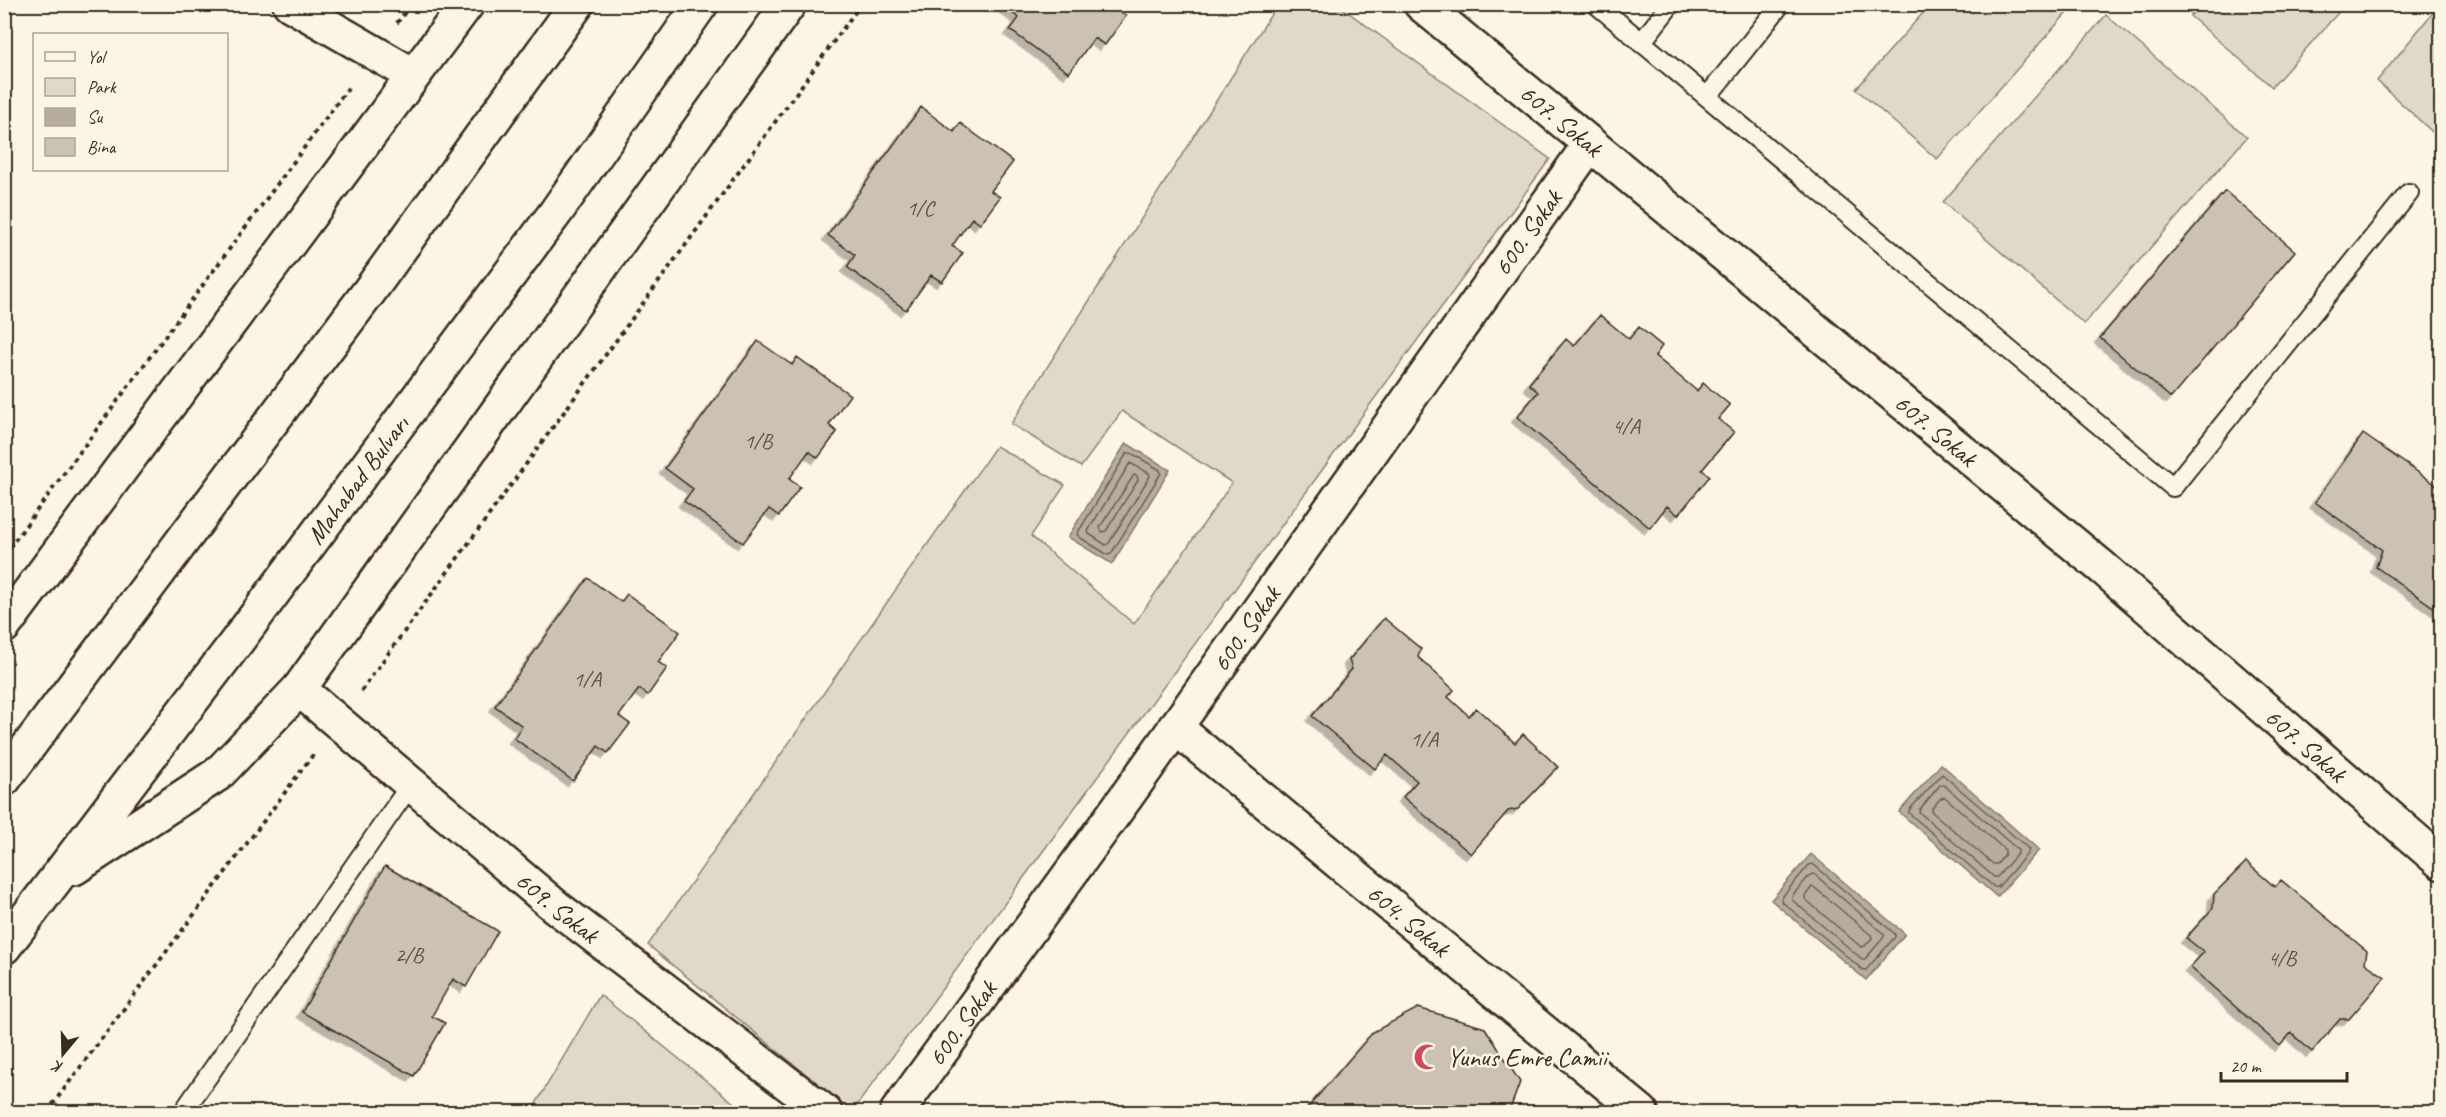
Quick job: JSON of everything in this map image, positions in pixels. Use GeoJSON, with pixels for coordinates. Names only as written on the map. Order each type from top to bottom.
{"type":"FeatureCollection","features":[{"type":"Feature","properties":{"kind":"main road"},"geometry":{"type":"LineString","coordinates":[[290,4],[413,75]]}},
{"type":"Feature","properties":{"kind":"main road"},"geometry":{"type":"LineString","coordinates":[[4,626],[467,4]]}},
{"type":"Feature","properties":{"kind":"main road"},"geometry":{"type":"LineString","coordinates":[[4,779],[371,289],[577,4]]}},
{"type":"Feature","properties":{"kind":"main road","name":"Mahabad Bulvarı"},"geometry":{"type":"LineString","coordinates":[[4,947],[238,640],[527,250],[701,4]]}},
{"type":"Feature","properties":{"kind":"main road"},"geometry":{"type":"LineString","coordinates":[[52,882],[218,774],[299,689],[789,4]]}},
{"type":"Feature","properties":{"kind":"main road","name":"607. Sokak"},"geometry":{"type":"LineString","coordinates":[[1420,4],[2103,568],[2442,863]]}},
{"type":"Feature","properties":{"kind":"main road","name":"600. Sokak"},"geometry":{"type":"LineString","coordinates":[[897,1113],[1590,144]]}},
{"type":"Feature","properties":{"kind":"main road","name":"609. Sokak"},"geometry":{"type":"LineString","coordinates":[[299,689],[556,907],[825,1113]]}},
{"type":"Feature","properties":{"kind":"main road","name":"604. Sokak"},"geometry":{"type":"LineString","coordinates":[[1175,727],[1641,1113]]}},
{"type":"Feature","properties":{"kind":"lane"},"geometry":{"type":"LineString","coordinates":[[1596,4],[2173,487],[2409,193]]}},
{"type":"Feature","properties":{"kind":"lane"},"geometry":{"type":"LineString","coordinates":[[1641,43],[1671,4]]}},
{"type":"Feature","properties":{"kind":"lane"},"geometry":{"type":"LineString","coordinates":[[1707,97],[1781,4]]}},
{"type":"Feature","properties":{"kind":"lane"},"geometry":{"type":"LineString","coordinates":[[183,1113],[411,783]]}},
{"type":"Feature","properties":{"kind":"path"},"geometry":{"type":"LineString","coordinates":[[4,555],[411,4]]}},
{"type":"Feature","properties":{"kind":"path"},"geometry":{"type":"LineString","coordinates":[[47,1113],[338,722],[861,4]]}},
{"type":"Feature","properties":{"kind":"green space"},"geometry":{"type":"Polygon","coordinates":[[[1277,5],[1338,5],[1550,159],[852,1112],[648,945],[996,446],[1065,485],[1031,536],[1134,624],[1232,483],[1122,411],[1081,467],[1011,424],[1277,5]]]}},
{"type":"Feature","properties":{"kind":"green space"},"geometry":{"type":"Polygon","coordinates":[[[1930,5],[2074,5],[1937,159],[1856,89],[1930,5]]]}},
{"type":"Feature","properties":{"kind":"green space"},"geometry":{"type":"Polygon","coordinates":[[[2200,5],[2345,5],[2272,87],[2190,16],[2200,5]]]}},
{"type":"Feature","properties":{"kind":"green space"},"geometry":{"type":"Polygon","coordinates":[[[2439,5],[2442,5],[2441,140],[2377,81],[2439,5]]]}},
{"type":"Feature","properties":{"kind":"green space"},"geometry":{"type":"Polygon","coordinates":[[[2106,15],[2247,137],[2084,324],[1943,202],[2106,15]]]}},
{"type":"Feature","properties":{"kind":"green space"},"geometry":{"type":"Polygon","coordinates":[[[600,995],[745,1112],[531,1112],[600,995]]]}},
{"type":"Feature","properties":{"kind":"water"},"geometry":{"type":"Polygon","coordinates":[[[1126,443],[1170,470],[1112,564],[1068,537],[1126,443]]]}},
{"type":"Feature","properties":{"kind":"water"},"geometry":{"type":"Polygon","coordinates":[[[1941,764],[2039,850],[1997,897],[1899,812],[1941,764]]]}},
{"type":"Feature","properties":{"kind":"water"},"geometry":{"type":"Polygon","coordinates":[[[1811,854],[1905,934],[1866,980],[1771,900],[1811,854]]]}},
{"type":"Feature","properties":{"kind":"building"},"geometry":{"type":"Polygon","coordinates":[[[1000,4],[1118,4],[1115,9],[1126,16],[1105,45],[1094,38],[1069,73],[1010,30],[1019,18],[1000,4]]]}},
{"type":"Feature","properties":{"kind":"building"},"geometry":{"type":"Polygon","coordinates":[[[921,107],[954,132],[960,123],[1013,162],[991,191],[1000,197],[980,224],[972,218],[952,246],[963,253],[942,282],[931,275],[906,310],[847,267],[855,255],[828,235],[921,107]]]}},
{"type":"Feature","properties":{"kind":"building"},"geometry":{"type":"Polygon","coordinates":[[[2225,191],[2295,251],[2171,398],[2100,338],[2225,191]]]}},
{"type":"Feature","properties":{"kind":"building"},"geometry":{"type":"Polygon","coordinates":[[[1600,315],[1629,339],[1639,327],[1662,346],[1655,356],[1697,391],[1703,383],[1730,405],[1718,419],[1734,432],[1702,470],[1710,476],[1678,515],[1667,506],[1650,528],[1517,417],[1538,392],[1529,384],[1566,339],[1574,346],[1600,315]]]}},
{"type":"Feature","properties":{"kind":"building"},"geometry":{"type":"Polygon","coordinates":[[[758,341],[792,365],[797,357],[850,395],[829,425],[837,432],[818,458],[809,451],[789,479],[800,487],[779,516],[769,509],[743,543],[684,501],[693,489],[665,468],[758,341]]]}},
{"type":"Feature","properties":{"kind":"building"},"geometry":{"type":"Polygon","coordinates":[[[2363,434],[2442,489],[2442,613],[2376,567],[2382,550],[2315,502],[2363,434]]]}},
{"type":"Feature","properties":{"kind":"building"},"geometry":{"type":"Polygon","coordinates":[[[588,578],[621,602],[627,594],[680,632],[658,662],[667,668],[648,695],[639,689],[619,716],[630,724],[608,753],[598,746],[573,781],[514,738],[522,726],[495,706],[588,578]]]}},
{"type":"Feature","properties":{"kind":"building"},"geometry":{"type":"Polygon","coordinates":[[[1384,618],[1421,649],[1418,657],[1454,690],[1448,697],[1469,716],[1476,708],[1515,743],[1523,734],[1558,767],[1518,809],[1508,811],[1471,854],[1403,797],[1417,781],[1387,755],[1375,769],[1312,716],[1352,669],[1349,660],[1384,618]]]}},
{"type":"Feature","properties":{"kind":"building"},"geometry":{"type":"Polygon","coordinates":[[[2246,862],[2275,887],[2281,880],[2367,951],[2365,963],[2385,977],[2349,1019],[2340,1019],[2312,1052],[2291,1033],[2280,1046],[2190,967],[2204,952],[2186,938],[2213,908],[2214,894],[2246,862]]]}},
{"type":"Feature","properties":{"kind":"building"},"geometry":{"type":"Polygon","coordinates":[[[385,866],[498,931],[466,987],[453,979],[432,1016],[445,1023],[414,1076],[302,1012],[385,866]]]}},
{"type":"Feature","properties":{"kind":"building","name":"Yunus Emre Camii"},"geometry":{"type":"Polygon","coordinates":[[[1418,1008],[1485,1028],[1520,1082],[1509,1112],[1304,1112],[1373,1032],[1418,1008]]]}},
{"type":"Feature","properties":{"kind":"place","name":"Yunus Emre Camii"},"geometry":{"type":"Point","coordinates":[1427,1057]}}]}
